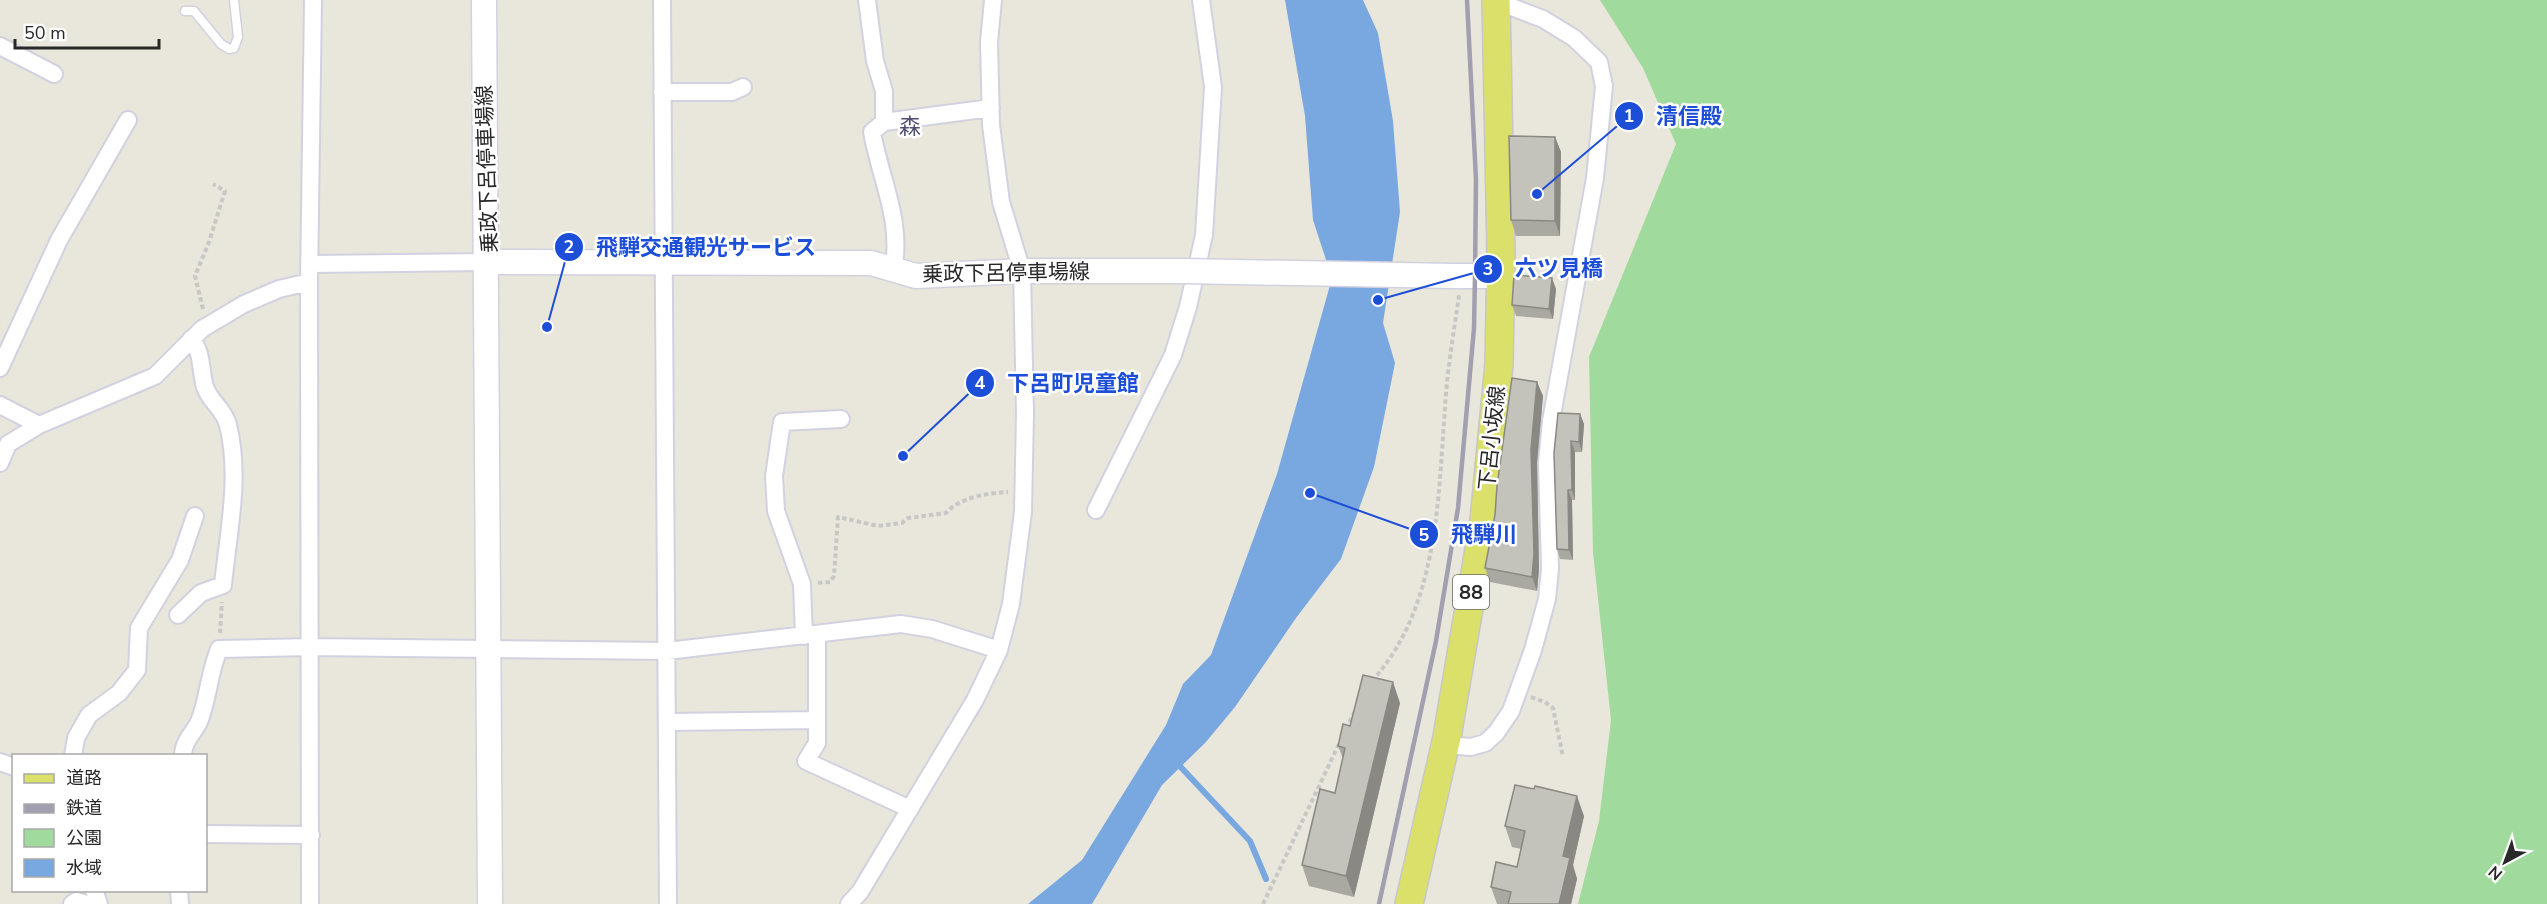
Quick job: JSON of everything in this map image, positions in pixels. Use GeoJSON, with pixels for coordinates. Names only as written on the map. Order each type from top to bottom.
{"type":"FeatureCollection","features":[{"type":"Feature","properties":{"kind":"main road","name":"乗政下呂停車場線"},"geometry":{"type":"LineString","coordinates":[[484,0],[487,262],[871,263],[916,276],[1022,271],[1183,270],[1501,276]]}},
{"type":"Feature","properties":{"kind":"main road","name":"下呂小坂線"},"geometry":{"type":"LineString","coordinates":[[1409,904],[1445,745],[1484,520],[1499,364],[1501,276],[1496,0]]}},
{"type":"Feature","properties":{"kind":"main road"},"geometry":{"type":"LineString","coordinates":[[487,262],[490,904]]}},
{"type":"Feature","properties":{"kind":"street"},"geometry":{"type":"LineString","coordinates":[[310,904],[309,282],[313,0]]}},
{"type":"Feature","properties":{"kind":"street"},"geometry":{"type":"LineString","coordinates":[[662,0],[668,904]]}},
{"type":"Feature","properties":{"kind":"street"},"geometry":{"type":"LineString","coordinates":[[867,0],[875,61],[884,91],[884,122]]}},
{"type":"Feature","properties":{"kind":"street"},"geometry":{"type":"LineString","coordinates":[[849,904],[860,892],[975,699],[999,650],[1011,604],[1023,491],[1025,413],[1022,271],[1001,202],[991,108],[989,42],[993,0]]}},
{"type":"Feature","properties":{"kind":"street"},"geometry":{"type":"LineString","coordinates":[[1096,510],[1173,356],[1188,308],[1204,235],[1213,87],[1201,0]]}},
{"type":"Feature","properties":{"kind":"street"},"geometry":{"type":"LineString","coordinates":[[1445,745],[1471,747],[1485,743],[1496,733],[1511,711],[1533,650],[1547,599],[1550,569],[1547,464],[1551,421],[1595,178],[1604,86],[1599,62],[1574,39],[1543,19],[1496,0]]}},
{"type":"Feature","properties":{"kind":"street"},"geometry":{"type":"LineString","coordinates":[[0,46],[54,74]]}},
{"type":"Feature","properties":{"kind":"street"},"geometry":{"type":"LineString","coordinates":[[662,92],[732,92],[743,87]]}},
{"type":"Feature","properties":{"kind":"street"},"geometry":{"type":"LineString","coordinates":[[893,270],[896,252],[894,213],[872,132],[884,122],[991,108]]}},
{"type":"Feature","properties":{"kind":"street"},"geometry":{"type":"LineString","coordinates":[[0,368],[55,249],[128,120]]}},
{"type":"Feature","properties":{"kind":"street"},"geometry":{"type":"LineString","coordinates":[[310,264],[487,262]]}},
{"type":"Feature","properties":{"kind":"street"},"geometry":{"type":"LineString","coordinates":[[0,463],[8,444],[39,425],[155,376],[191,339],[210,324],[244,304],[279,290],[309,282]]}},
{"type":"Feature","properties":{"kind":"street"},"geometry":{"type":"LineString","coordinates":[[178,615],[201,593],[223,585],[233,491],[228,427],[223,410],[211,399],[205,387],[198,347],[191,339]]}},
{"type":"Feature","properties":{"kind":"street"},"geometry":{"type":"LineString","coordinates":[[0,405],[39,425]]}},
{"type":"Feature","properties":{"kind":"street"},"geometry":{"type":"LineString","coordinates":[[841,419],[782,422],[774,476],[776,511],[802,584],[811,635],[817,743],[806,761],[910,808]]}},
{"type":"Feature","properties":{"kind":"street"},"geometry":{"type":"LineString","coordinates":[[73,754],[76,738],[89,715],[118,693],[137,670],[139,628],[180,560],[195,516]]}},
{"type":"Feature","properties":{"kind":"street"},"geometry":{"type":"LineString","coordinates":[[183,754],[189,734],[200,718],[211,669],[219,649],[310,647],[667,651],[901,624],[932,629],[999,650]]}},
{"type":"Feature","properties":{"kind":"street"},"geometry":{"type":"LineString","coordinates":[[668,722],[817,720]]}},
{"type":"Feature","properties":{"kind":"street"},"geometry":{"type":"LineString","coordinates":[[207,834],[310,835]]}},
{"type":"Feature","properties":{"kind":"street"},"geometry":{"type":"LineString","coordinates":[[72,904],[76,901],[86,904]]}},
{"type":"Feature","properties":{"kind":"lane"},"geometry":{"type":"LineString","coordinates":[[185,11],[194,11],[221,44],[229,50],[234,48],[238,37],[234,0]]}},
{"type":"Feature","properties":{"kind":"path"},"geometry":{"type":"LineString","coordinates":[[210,324],[205,318],[195,276],[209,242],[225,191],[213,184]]}},
{"type":"Feature","properties":{"kind":"path"},"geometry":{"type":"LineString","coordinates":[[1366,688],[1388,664],[1399,647],[1425,578],[1434,543],[1457,276]]}},
{"type":"Feature","properties":{"kind":"path"},"geometry":{"type":"LineString","coordinates":[[802,584],[830,582],[834,576],[838,517],[878,526],[902,523],[908,518],[946,513],[951,507],[985,494],[1023,491]]}},
{"type":"Feature","properties":{"kind":"path"},"geometry":{"type":"LineString","coordinates":[[219,649],[223,585]]}},
{"type":"Feature","properties":{"kind":"path"},"geometry":{"type":"LineString","coordinates":[[1517,692],[1545,702],[1553,708],[1563,757]]}},
{"type":"Feature","properties":{"kind":"path"},"geometry":{"type":"LineString","coordinates":[[1346,730],[1356,709]]}},
{"type":"Feature","properties":{"kind":"path"},"geometry":{"type":"LineString","coordinates":[[1263,904],[1341,741]]}},
{"type":"Feature","properties":{"kind":"green space"},"geometry":{"type":"Polygon","coordinates":[[[1600,0],[2547,0],[2547,904],[1578,904],[1599,821],[1611,720],[1593,552],[1589,357],[1676,144],[1643,68],[1600,0]]]}},
{"type":"Feature","properties":{"kind":"water"},"geometry":{"type":"Polygon","coordinates":[[[1285,0],[1363,0],[1378,33],[1393,121],[1400,212],[1383,323],[1395,363],[1374,467],[1341,559],[1296,618],[1235,707],[1205,743],[1162,785],[1092,904],[1028,904],[1082,860],[1166,725],[1183,684],[1211,655],[1277,474],[1332,278],[1313,220],[1305,116],[1285,0]]]}},
{"type":"Feature","properties":{"kind":"building"},"geometry":{"type":"Polygon","coordinates":[[[1509,136],[1555,137],[1555,221],[1511,220],[1509,136]]]}},
{"type":"Feature","properties":{"kind":"building"},"geometry":{"type":"Polygon","coordinates":[[[1514,275],[1552,278],[1549,309],[1512,305],[1514,275]]]}},
{"type":"Feature","properties":{"kind":"building"},"geometry":{"type":"Polygon","coordinates":[[[1512,378],[1537,382],[1531,449],[1534,554],[1532,577],[1485,568],[1495,515],[1512,378]]]}},
{"type":"Feature","properties":{"kind":"building"},"geometry":{"type":"Polygon","coordinates":[[[1558,413],[1580,414],[1579,442],[1571,441],[1572,490],[1568,490],[1569,550],[1557,549],[1554,453],[1558,413]]]}},
{"type":"Feature","properties":{"kind":"building"},"geometry":{"type":"Polygon","coordinates":[[[1363,675],[1393,682],[1346,876],[1302,865],[1320,789],[1335,793],[1345,748],[1338,746],[1343,724],[1350,726],[1363,675]]]}},
{"type":"Feature","properties":{"kind":"building"},"geometry":{"type":"Polygon","coordinates":[[[1515,785],[1534,789],[1535,786],[1577,796],[1563,856],[1570,858],[1559,904],[1508,904],[1511,892],[1491,887],[1496,862],[1517,867],[1525,831],[1505,826],[1515,785]]]}},
{"type":"Feature","properties":{"kind":"waterway"},"geometry":{"type":"LineString","coordinates":[[1176,762],[1250,841],[1266,879]]}},
{"type":"Feature","properties":{"kind":"railway"},"geometry":{"type":"LineString","coordinates":[[1379,904],[1436,641],[1458,508],[1474,328],[1475,276],[1476,180],[1467,0]]}},
{"type":"Feature","properties":{"kind":"place","name":"清信殿"},"geometry":{"type":"Point","coordinates":[1537,194]}},
{"type":"Feature","properties":{"kind":"place","name":"六ツ見橋"},"geometry":{"type":"Point","coordinates":[1378,300]}},
{"type":"Feature","properties":{"kind":"place","name":"飛騨交通観光サービス"},"geometry":{"type":"Point","coordinates":[547,327]}},
{"type":"Feature","properties":{"kind":"place","name":"下呂町児童館"},"geometry":{"type":"Point","coordinates":[903,456]}},
{"type":"Feature","properties":{"kind":"place","name":"飛騨川"},"geometry":{"type":"Point","coordinates":[1310,493]}},
{"type":"Feature","properties":{"kind":"district","name":"森"},"geometry":{"type":"Point","coordinates":[910,127]}}]}
